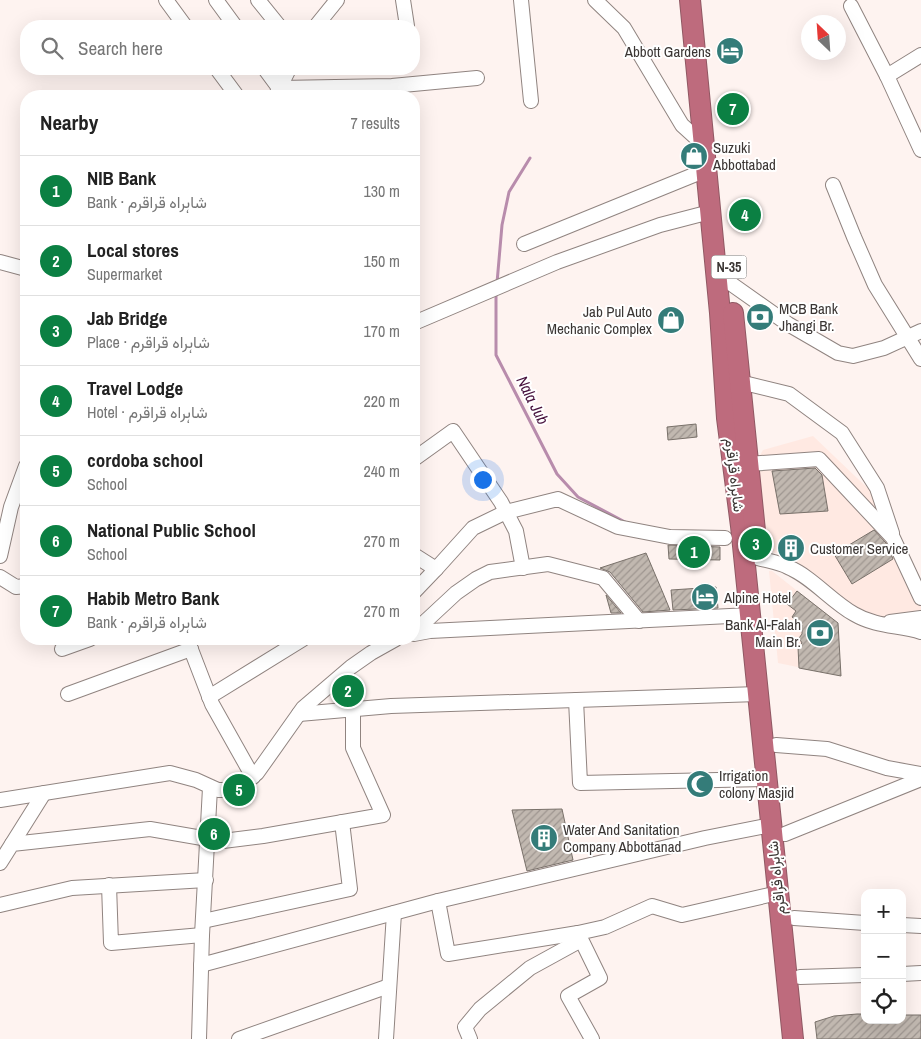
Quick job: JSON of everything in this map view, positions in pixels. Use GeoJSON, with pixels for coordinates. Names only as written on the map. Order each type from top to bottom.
{"type":"FeatureCollection","features":[{"type":"Feature","properties":{"kind":"highway","name":"شاہراہ قراقرم"},"geometry":{"type":"LineString","coordinates":[[690,0],[710,212],[726,313],[740,382],[748,464],[751,544],[750,615],[767,779],[794,918],[806,1039]]}},
{"type":"Feature","properties":{"kind":"highway","name":"شاہراہ قراقرم"},"geometry":{"type":"LineString","coordinates":[[704,0],[730,283],[726,313],[727,418],[751,544],[776,745],[778,893],[792,1039]]}},
{"type":"Feature","properties":{"kind":"street"},"geometry":{"type":"LineString","coordinates":[[166,0],[181,20]]}},
{"type":"Feature","properties":{"kind":"street"},"geometry":{"type":"LineString","coordinates":[[216,0],[231,20]]}},
{"type":"Feature","properties":{"kind":"street"},"geometry":{"type":"LineString","coordinates":[[258,0],[274,20]]}},
{"type":"Feature","properties":{"kind":"street"},"geometry":{"type":"LineString","coordinates":[[323,20],[337,0]]}},
{"type":"Feature","properties":{"kind":"street"},"geometry":{"type":"LineString","coordinates":[[403,0],[406,20]]}},
{"type":"Feature","properties":{"kind":"street"},"geometry":{"type":"LineString","coordinates":[[521,0],[531,101]]}},
{"type":"Feature","properties":{"kind":"street"},"geometry":{"type":"LineString","coordinates":[[594,0],[624,28],[682,125],[704,145]]}},
{"type":"Feature","properties":{"kind":"street"},"geometry":{"type":"LineString","coordinates":[[851,6],[887,76],[921,150]]}},
{"type":"Feature","properties":{"kind":"street"},"geometry":{"type":"LineString","coordinates":[[887,76],[921,55]]}},
{"type":"Feature","properties":{"kind":"street"},"geometry":{"type":"LineString","coordinates":[[221,75],[232,90]]}},
{"type":"Feature","properties":{"kind":"street"},"geometry":{"type":"LineString","coordinates":[[268,75],[276,90]]}},
{"type":"Feature","properties":{"kind":"street"},"geometry":{"type":"LineString","coordinates":[[278,90],[286,75]]}},
{"type":"Feature","properties":{"kind":"street"},"geometry":{"type":"LineString","coordinates":[[315,90],[392,86],[477,78]]}},
{"type":"Feature","properties":{"kind":"street"},"geometry":{"type":"LineString","coordinates":[[524,244],[706,170]]}},
{"type":"Feature","properties":{"kind":"street"},"geometry":{"type":"LineString","coordinates":[[833,186],[875,285],[921,359]]}},
{"type":"Feature","properties":{"kind":"street"},"geometry":{"type":"LineString","coordinates":[[420,320],[557,262],[660,225],[710,212]]}},
{"type":"Feature","properties":{"kind":"street"},"geometry":{"type":"LineString","coordinates":[[0,262],[20,268]]}},
{"type":"Feature","properties":{"kind":"street"},"geometry":{"type":"LineString","coordinates":[[730,283],[788,324],[838,353],[853,356],[884,348],[921,331]]}},
{"type":"Feature","properties":{"kind":"street"},"geometry":{"type":"LineString","coordinates":[[740,382],[789,394],[842,433],[878,488],[893,538],[921,598]]}},
{"type":"Feature","properties":{"kind":"street"},"geometry":{"type":"LineString","coordinates":[[420,455],[454,431],[506,512],[516,531],[523,568]]}},
{"type":"Feature","properties":{"kind":"street"},"geometry":{"type":"LineString","coordinates":[[748,464],[819,460],[893,538]]}},
{"type":"Feature","properties":{"kind":"street"},"geometry":{"type":"LineString","coordinates":[[0,556],[11,507],[20,482]]}},
{"type":"Feature","properties":{"kind":"street"},"geometry":{"type":"LineString","coordinates":[[420,586],[472,528],[506,512],[558,499],[618,527],[670,537],[725,538]]}},
{"type":"Feature","properties":{"kind":"street"},"geometry":{"type":"LineString","coordinates":[[751,544],[804,576],[854,615],[874,624],[921,632]]}},
{"type":"Feature","properties":{"kind":"street"},"geometry":{"type":"LineString","coordinates":[[420,559],[436,569]]}},
{"type":"Feature","properties":{"kind":"street"},"geometry":{"type":"LineString","coordinates":[[420,627],[456,593],[490,572],[548,564],[603,578],[639,621]]}},
{"type":"Feature","properties":{"kind":"street"},"geometry":{"type":"LineString","coordinates":[[0,577],[16,587],[20,587]]}},
{"type":"Feature","properties":{"kind":"street"},"geometry":{"type":"LineString","coordinates":[[420,632],[750,615]]}},
{"type":"Feature","properties":{"kind":"street"},"geometry":{"type":"LineString","coordinates":[[874,624],[921,618]]}},
{"type":"Feature","properties":{"kind":"street"},"geometry":{"type":"LineString","coordinates":[[62,649],[73,645]]}},
{"type":"Feature","properties":{"kind":"street"},"geometry":{"type":"LineString","coordinates":[[68,694],[187,645]]}},
{"type":"Feature","properties":{"kind":"street"},"geometry":{"type":"LineString","coordinates":[[189,645],[209,697],[253,777]]}},
{"type":"Feature","properties":{"kind":"street"},"geometry":{"type":"LineString","coordinates":[[209,697],[293,645]]}},
{"type":"Feature","properties":{"kind":"street"},"geometry":{"type":"LineString","coordinates":[[0,800],[170,773],[196,780],[218,790],[225,790],[245,782],[253,777],[309,703],[376,645]]}},
{"type":"Feature","properties":{"kind":"street"},"geometry":{"type":"LineString","coordinates":[[299,714],[391,706],[758,694]]}},
{"type":"Feature","properties":{"kind":"street"},"geometry":{"type":"LineString","coordinates":[[576,700],[580,783],[767,779]]}},
{"type":"Feature","properties":{"kind":"street"},"geometry":{"type":"LineString","coordinates":[[12,844],[150,829],[208,841],[383,815],[353,748],[353,709]]}},
{"type":"Feature","properties":{"kind":"street"},"geometry":{"type":"LineString","coordinates":[[776,745],[827,749],[887,768],[921,774]]}},
{"type":"Feature","properties":{"kind":"street"},"geometry":{"type":"LineString","coordinates":[[201,965],[438,901],[705,838],[778,829],[921,779]]}},
{"type":"Feature","properties":{"kind":"street"},"geometry":{"type":"LineString","coordinates":[[199,1039],[202,935],[210,788]]}},
{"type":"Feature","properties":{"kind":"street"},"geometry":{"type":"LineString","coordinates":[[0,864],[44,793]]}},
{"type":"Feature","properties":{"kind":"street"},"geometry":{"type":"LineString","coordinates":[[203,921],[350,889],[342,822]]}},
{"type":"Feature","properties":{"kind":"street"},"geometry":{"type":"LineString","coordinates":[[0,905],[72,888],[206,880]]}},
{"type":"Feature","properties":{"kind":"street"},"geometry":{"type":"LineString","coordinates":[[108,885],[111,943],[202,935]]}},
{"type":"Feature","properties":{"kind":"street"},"geometry":{"type":"LineString","coordinates":[[470,1039],[465,1027],[480,1009],[530,968],[580,937],[652,906],[682,915],[778,893]]}},
{"type":"Feature","properties":{"kind":"street"},"geometry":{"type":"LineString","coordinates":[[438,901],[448,954],[580,937]]}},
{"type":"Feature","properties":{"kind":"street"},"geometry":{"type":"LineString","coordinates":[[386,1039],[394,913]]}},
{"type":"Feature","properties":{"kind":"street"},"geometry":{"type":"LineString","coordinates":[[794,918],[861,923]]}},
{"type":"Feature","properties":{"kind":"street"},"geometry":{"type":"LineString","coordinates":[[906,925],[921,926]]}},
{"type":"Feature","properties":{"kind":"street"},"geometry":{"type":"LineString","coordinates":[[580,937],[600,978],[568,996],[592,1039]]}},
{"type":"Feature","properties":{"kind":"street"},"geometry":{"type":"LineString","coordinates":[[906,974],[921,973]]}},
{"type":"Feature","properties":{"kind":"street"},"geometry":{"type":"LineString","coordinates":[[800,977],[861,975]]}},
{"type":"Feature","properties":{"kind":"street"},"geometry":{"type":"LineString","coordinates":[[238,1039],[390,986]]}},
{"type":"Feature","properties":{"kind":"shaded area"},"geometry":{"type":"Polygon","coordinates":[[[813,436],[879,499],[921,591],[921,610],[880,617],[855,607],[783,554],[775,553],[765,548],[756,462],[763,450],[813,436]]]}},
{"type":"Feature","properties":{"kind":"shaded area"},"geometry":{"type":"Polygon","coordinates":[[[769,571],[772,571],[838,623],[841,676],[778,663],[769,571]]]}},
{"type":"Feature","properties":{"kind":"building"},"geometry":{"type":"Polygon","coordinates":[[[696,424],[697,437],[668,440],[667,427],[696,424]]]}},
{"type":"Feature","properties":{"kind":"building"},"geometry":{"type":"Polygon","coordinates":[[[815,468],[822,475],[828,511],[780,514],[772,471],[815,468]]]}},
{"type":"Feature","properties":{"kind":"building"},"geometry":{"type":"Polygon","coordinates":[[[874,530],[886,543],[893,559],[852,584],[834,554],[874,530]]]}},
{"type":"Feature","properties":{"kind":"building","name":"Customer Service"},"geometry":{"type":"Polygon","coordinates":[[[788,538],[800,547],[791,559],[783,554],[785,549],[782,546],[788,538]]]}},
{"type":"Feature","properties":{"kind":"building"},"geometry":{"type":"Polygon","coordinates":[[[668,545],[720,547],[720,560],[669,559],[668,545]]]}},
{"type":"Feature","properties":{"kind":"building"},"geometry":{"type":"Polygon","coordinates":[[[646,553],[670,610],[643,612],[610,572],[600,568],[646,553]]]}},
{"type":"Feature","properties":{"kind":"building"},"geometry":{"type":"Polygon","coordinates":[[[716,587],[718,608],[673,610],[671,590],[716,587]]]}},
{"type":"Feature","properties":{"kind":"building","name":"Bank Al-Falah Main Br."},"geometry":{"type":"Polygon","coordinates":[[[797,591],[838,623],[841,676],[799,668],[798,647],[802,643],[799,638],[802,634],[802,625],[792,617],[796,611],[787,604],[797,591]]]}},
{"type":"Feature","properties":{"kind":"building"},"geometry":{"type":"Polygon","coordinates":[[[606,595],[621,613],[611,613],[606,595]]]}},
{"type":"Feature","properties":{"kind":"building","name":"Water And Sanitation Company Abbottanad"},"geometry":{"type":"Polygon","coordinates":[[[562,809],[573,860],[527,871],[512,810],[562,809]]]}},
{"type":"Feature","properties":{"kind":"building"},"geometry":{"type":"Polygon","coordinates":[[[861,1014],[861,1024],[906,1024],[906,1015],[921,1015],[921,1039],[817,1039],[815,1022],[834,1016],[861,1014]]]}},
{"type":"Feature","properties":{"kind":"waterway","name":"Nala Jub"},"geometry":{"type":"LineString","coordinates":[[497,283],[502,225],[509,192],[530,158]]}},
{"type":"Feature","properties":{"kind":"waterway","name":"Nala Jub"},"geometry":{"type":"LineString","coordinates":[[496,292],[496,355],[557,474],[578,497],[625,522]]}},
{"type":"Feature","properties":{"kind":"place","name":"Abbott Gardens"},"geometry":{"type":"Point","coordinates":[730,51]}},
{"type":"Feature","properties":{"kind":"place","name":"Habib Metro Bank"},"geometry":{"type":"Point","coordinates":[733,109]}},
{"type":"Feature","properties":{"kind":"place","name":"Suzuki Abbottabad"},"geometry":{"type":"Point","coordinates":[694,156]}},
{"type":"Feature","properties":{"kind":"place","name":"Travel Lodge"},"geometry":{"type":"Point","coordinates":[745,215]}},
{"type":"Feature","properties":{"kind":"place","name":"MCB Bank Jhangi Br."},"geometry":{"type":"Point","coordinates":[760,317]}},
{"type":"Feature","properties":{"kind":"place","name":"Jab Pul Auto Mechanic Complex"},"geometry":{"type":"Point","coordinates":[671,320]}},
{"type":"Feature","properties":{"kind":"place","name":"Jab Bridge"},"geometry":{"type":"Point","coordinates":[756,544]}},
{"type":"Feature","properties":{"kind":"place","name":"Customer Service"},"geometry":{"type":"Point","coordinates":[791,548]}},
{"type":"Feature","properties":{"kind":"place","name":"NIB Bank"},"geometry":{"type":"Point","coordinates":[694,552]}},
{"type":"Feature","properties":{"kind":"place","name":"Alpine Hotel"},"geometry":{"type":"Point","coordinates":[705,597]}},
{"type":"Feature","properties":{"kind":"place","name":"Bank Al-Falah Main Br."},"geometry":{"type":"Point","coordinates":[820,633]}},
{"type":"Feature","properties":{"kind":"place","name":"Local stores"},"geometry":{"type":"Point","coordinates":[348,691]}},
{"type":"Feature","properties":{"kind":"place","name":"Irrigation colony Masjid"},"geometry":{"type":"Point","coordinates":[700,784]}},
{"type":"Feature","properties":{"kind":"place","name":"cordoba school"},"geometry":{"type":"Point","coordinates":[239,790]}},
{"type":"Feature","properties":{"kind":"place","name":"National Public School"},"geometry":{"type":"Point","coordinates":[214,834]}},
{"type":"Feature","properties":{"kind":"place","name":"Water And Sanitation Company Abbottanad"},"geometry":{"type":"Point","coordinates":[544,838]}}]}
